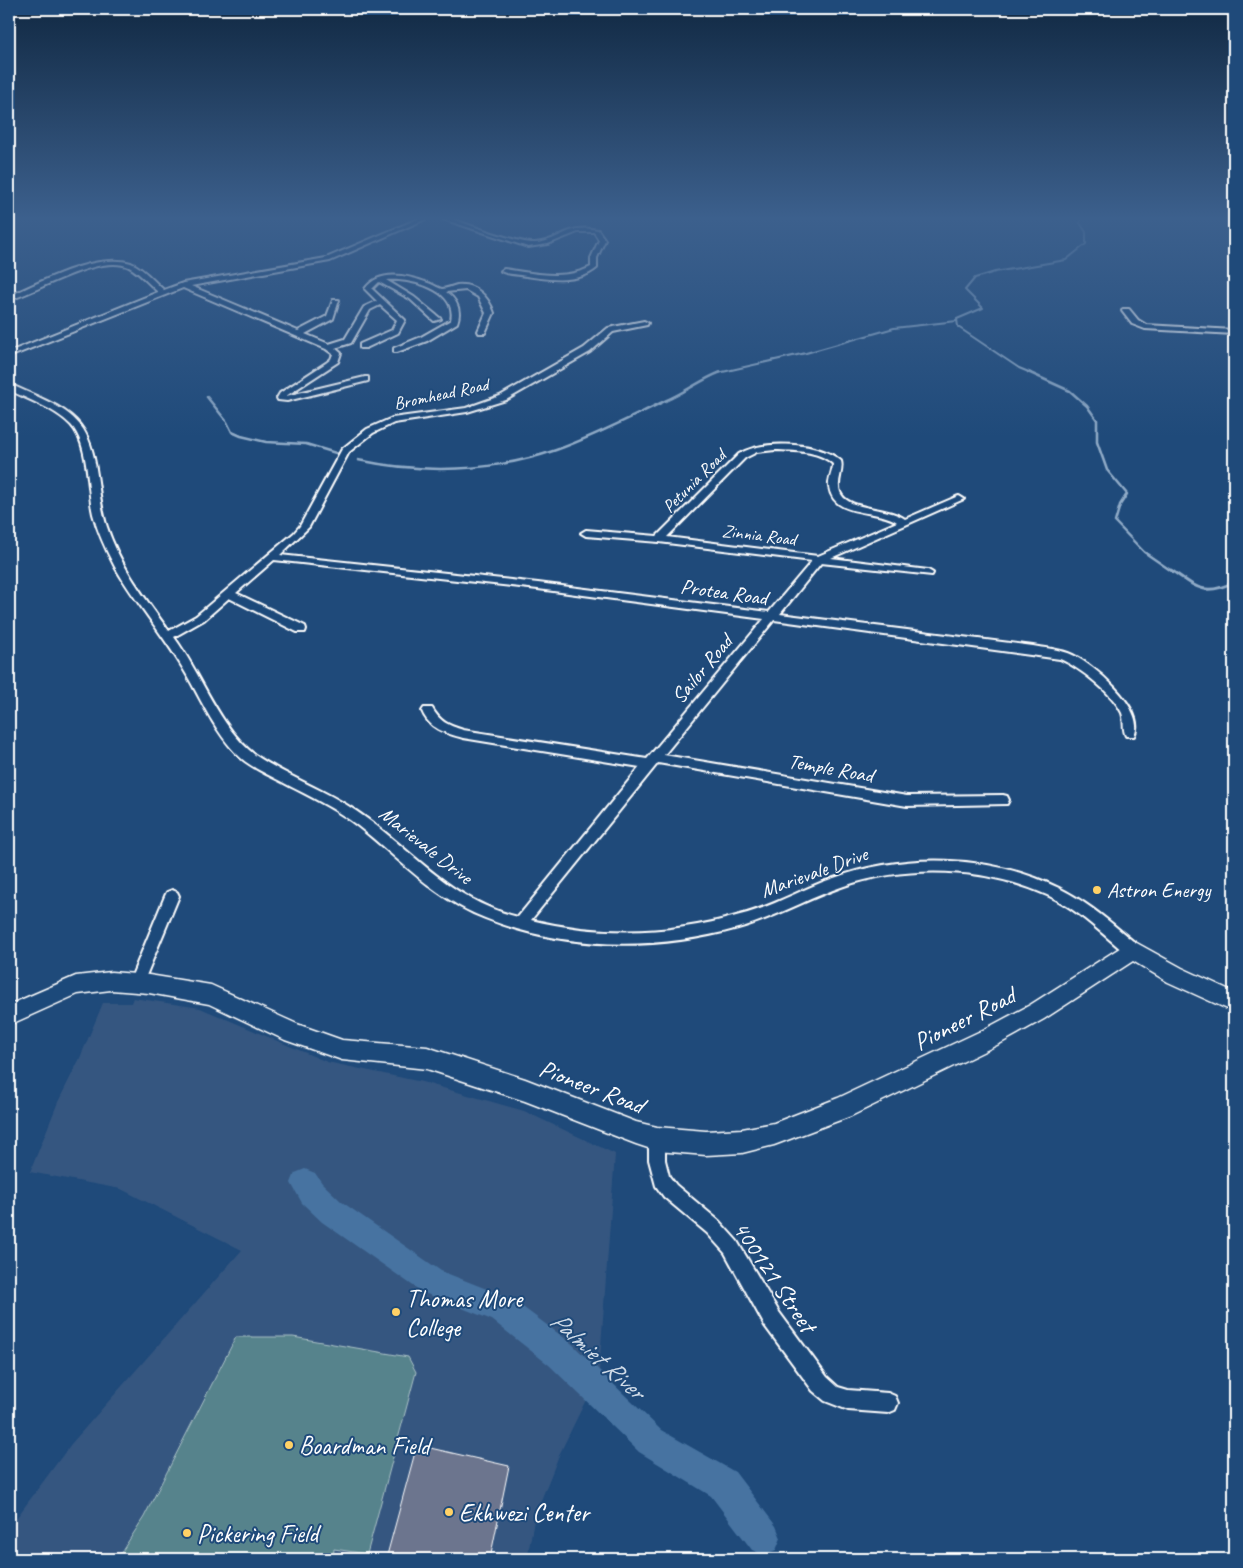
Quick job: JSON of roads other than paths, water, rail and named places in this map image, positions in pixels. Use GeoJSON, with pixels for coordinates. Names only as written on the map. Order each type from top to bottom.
{"type":"FeatureCollection","features":[{"type":"Feature","properties":{"kind":"main road","name":"Pioneer Road"},"geometry":{"type":"LineString","coordinates":[[9,1015],[76,985],[111,981],[211,995],[293,1033],[342,1050],[427,1058],[525,1090],[636,1133],[657,1139],[706,1143],[742,1141],[774,1134],[843,1108],[993,1036],[1037,1012],[1125,954]]}},
{"type":"Feature","properties":{"kind":"main road"},"geometry":{"type":"LineString","coordinates":[[1125,954],[1234,1002]]}},
{"type":"Feature","properties":{"kind":"street"},"geometry":{"type":"LineString","coordinates":[[9,298],[26,291]]}},
{"type":"Feature","properties":{"kind":"street"},"geometry":{"type":"LineString","coordinates":[[198,291],[329,347],[337,353],[335,360],[281,398],[288,399],[365,379]]}},
{"type":"Feature","properties":{"kind":"street"},"geometry":{"type":"LineString","coordinates":[[362,346],[395,331],[400,324],[400,317],[380,302],[370,291]]}},
{"type":"Feature","properties":{"kind":"street"},"geometry":{"type":"LineString","coordinates":[[399,291],[412,298],[437,318]]}},
{"type":"Feature","properties":{"kind":"street"},"geometry":{"type":"LineString","coordinates":[[475,291],[485,300],[490,313],[482,331]]}},
{"type":"Feature","properties":{"kind":"street"},"geometry":{"type":"LineString","coordinates":[[9,355],[162,292]]}},
{"type":"Feature","properties":{"kind":"street"},"geometry":{"type":"LineString","coordinates":[[397,350],[424,339],[454,321],[456,307],[442,292]]}},
{"type":"Feature","properties":{"kind":"street"},"geometry":{"type":"LineString","coordinates":[[299,334],[330,317],[336,302]]}},
{"type":"Feature","properties":{"kind":"street"},"geometry":{"type":"LineString","coordinates":[[329,347],[348,341],[367,309],[380,302]]}},
{"type":"Feature","properties":{"kind":"street"},"geometry":{"type":"LineString","coordinates":[[1126,311],[1135,322],[1145,327],[1234,332]]}},
{"type":"Feature","properties":{"kind":"street","name":"Bromhead Road"},"geometry":{"type":"LineString","coordinates":[[168,636],[189,625],[229,594],[273,557],[304,527],[345,451],[370,431],[392,421],[467,410],[503,398],[587,350],[611,330],[644,323]]}},
{"type":"Feature","properties":{"kind":"street","name":"Marievale Drive"},"geometry":{"type":"LineString","coordinates":[[9,387],[57,411],[68,418],[81,432],[86,445],[96,510],[107,541],[224,728],[241,751],[257,763],[349,813],[419,871],[463,902],[494,916],[548,929],[638,938],[683,934],[750,918],[859,875],[894,869],[942,867],[980,870],[1009,876],[1056,892],[1125,954]]}},
{"type":"Feature","properties":{"kind":"street","name":"Petunia Road"},"geometry":{"type":"LineString","coordinates":[[659,540],[742,456],[754,449],[794,449],[834,458],[838,463],[834,484],[835,491],[846,505],[855,509],[891,514],[903,522]]}},
{"type":"Feature","properties":{"kind":"street","name":"Sailor Road"},"geometry":{"type":"LineString","coordinates":[[521,923],[651,761],[772,618],[819,559],[959,499]]}},
{"type":"Feature","properties":{"kind":"street","name":"Zinnia Road"},"geometry":{"type":"LineString","coordinates":[[586,534],[659,540],[928,573]]}},
{"type":"Feature","properties":{"kind":"street","name":"Protea Road"},"geometry":{"type":"LineString","coordinates":[[273,557],[538,586],[772,618],[1033,650],[1064,656],[1086,670],[1120,702],[1126,710],[1130,722],[1130,733]]}},
{"type":"Feature","properties":{"kind":"street"},"geometry":{"type":"LineString","coordinates":[[229,594],[301,629]]}},
{"type":"Feature","properties":{"kind":"street"},"geometry":{"type":"LineString","coordinates":[[175,647],[189,625]]}},
{"type":"Feature","properties":{"kind":"street","name":"Temple Road"},"geometry":{"type":"LineString","coordinates":[[428,711],[431,719],[444,728],[497,741],[651,761],[907,801],[1003,800]]}},
{"type":"Feature","properties":{"kind":"street"},"geometry":{"type":"LineString","coordinates":[[136,983],[172,896]]}},
{"type":"Feature","properties":{"kind":"street"},"geometry":{"type":"LineString","coordinates":[[537,901],[539,914],[548,929]]}},
{"type":"Feature","properties":{"kind":"street","name":"400121 Street"},"geometry":{"type":"LineString","coordinates":[[657,1139],[658,1166],[662,1180],[670,1191],[713,1227],[731,1246],[772,1319],[820,1384],[832,1394],[848,1400],[888,1402]]}},
{"type":"Feature","properties":{"kind":"waterway"},"geometry":{"type":"LineString","coordinates":[[966,291],[983,308],[957,319],[958,327],[1019,368],[1031,373]]}},
{"type":"Feature","properties":{"kind":"waterway"},"geometry":{"type":"LineString","coordinates":[[719,373],[806,353],[894,328],[957,321]]}},
{"type":"Feature","properties":{"kind":"waterway"},"geometry":{"type":"LineString","coordinates":[[1028,372],[1070,391],[1087,406],[1097,420],[1097,442],[1107,470],[1127,494],[1120,505],[1115,522],[1144,552],[1173,572]]}},
{"type":"Feature","properties":{"kind":"waterway"},"geometry":{"type":"LineString","coordinates":[[358,460],[433,469],[483,467],[508,463],[556,450],[599,433],[719,373]]}},
{"type":"Feature","properties":{"kind":"waterway"},"geometry":{"type":"LineString","coordinates":[[207,397],[227,422],[232,432],[241,436],[266,442],[306,444],[339,454]]}},
{"type":"Feature","properties":{"kind":"waterway"},"geometry":{"type":"LineString","coordinates":[[1171,570],[1201,588],[1215,589],[1234,582]]}},
{"type":"Feature","properties":{"kind":"waterway","name":"Palmiet River"},"geometry":{"type":"LineString","coordinates":[[305,1183],[312,1193],[332,1212],[432,1282],[502,1309],[560,1354],[650,1441],[723,1484],[764,1538]]}},
{"type":"Feature","properties":{"kind":"place","name":"Astron Energy"},"geometry":{"type":"Point","coordinates":[1097,890]}},
{"type":"Feature","properties":{"kind":"place","name":"Thomas More College"},"geometry":{"type":"Point","coordinates":[396,1312]}},
{"type":"Feature","properties":{"kind":"place","name":"Boardman Field"},"geometry":{"type":"Point","coordinates":[289,1445]}},
{"type":"Feature","properties":{"kind":"place","name":"Ekhwezi Center"},"geometry":{"type":"Point","coordinates":[449,1512]}},
{"type":"Feature","properties":{"kind":"place","name":"Pickering Field"},"geometry":{"type":"Point","coordinates":[187,1533]}}]}
